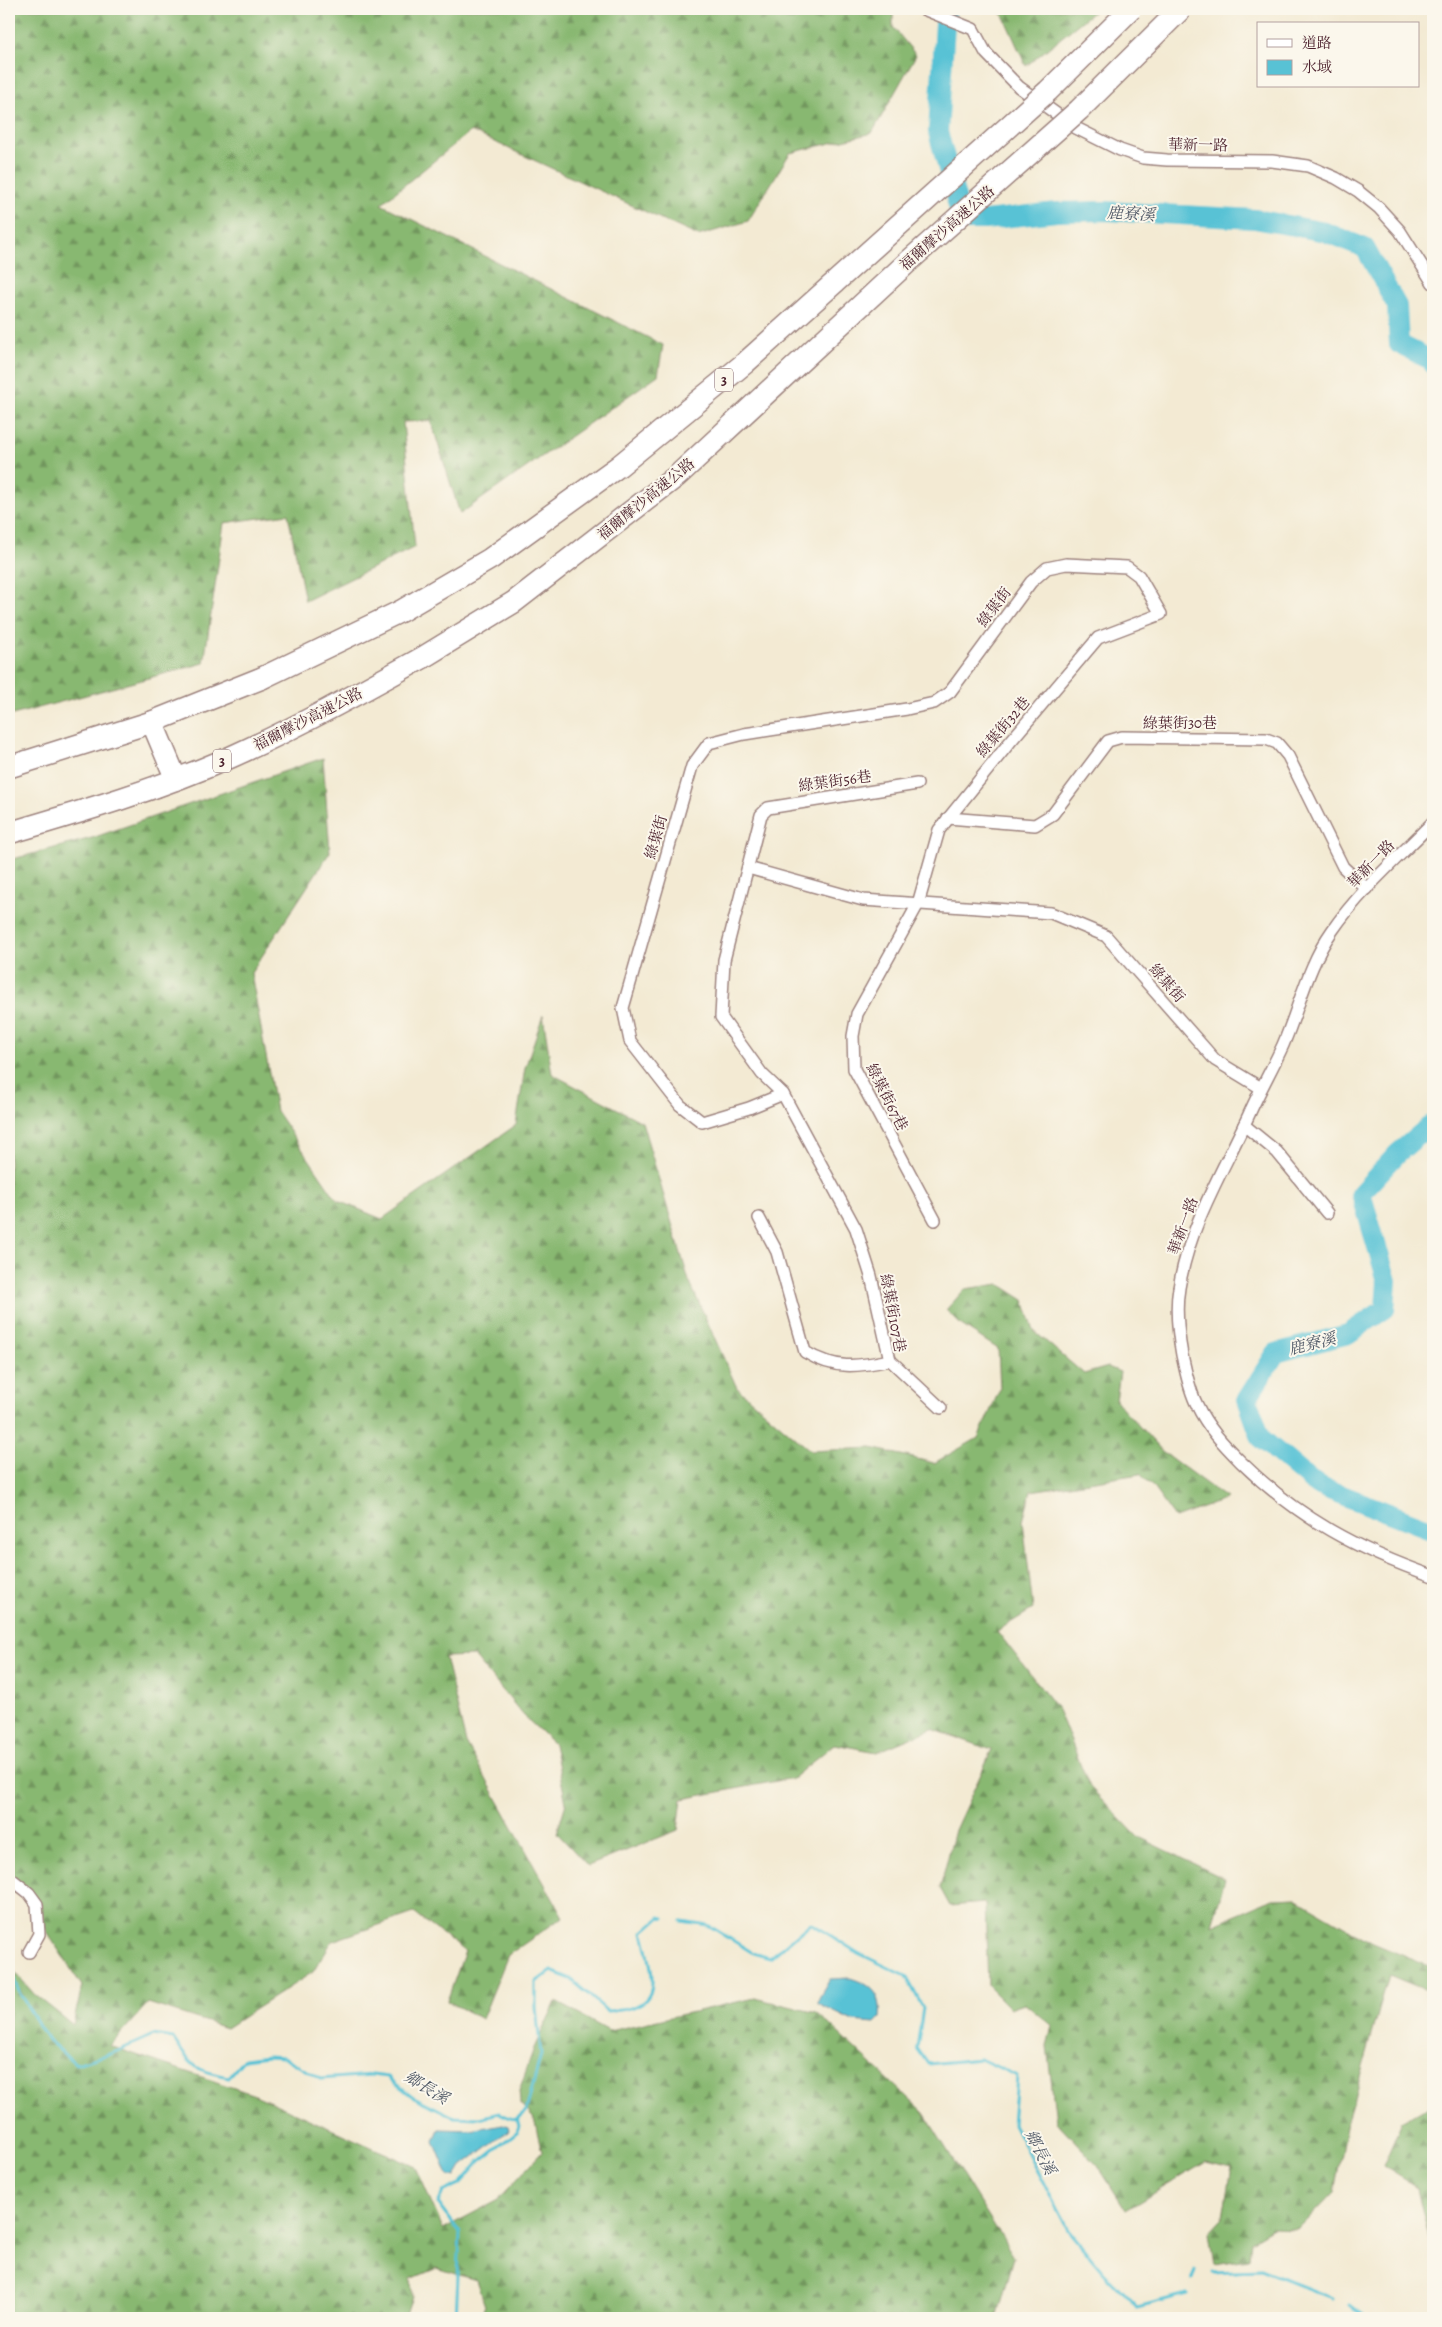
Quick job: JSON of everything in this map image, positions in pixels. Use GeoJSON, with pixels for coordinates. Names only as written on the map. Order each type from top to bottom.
{"type":"FeatureCollection","features":[{"type":"Feature","properties":{"kind":"highway","name":"3"},"geometry":{"type":"LineString","coordinates":[[9,767],[152,722],[262,678],[401,611],[490,559],[619,466],[760,350],[1048,91],[1131,9]]}},
{"type":"Feature","properties":{"kind":"highway","name":"福爾摩沙高速公路"},"geometry":{"type":"LineString","coordinates":[[9,833],[109,803],[230,757],[348,699],[422,658],[514,602],[677,476],[910,260],[1079,110],[1181,9]]}},
{"type":"Feature","properties":{"kind":"highway"},"geometry":{"type":"LineString","coordinates":[[152,722],[176,779]]}},
{"type":"Feature","properties":{"kind":"street","name":"華新一路"},"geometry":{"type":"LineString","coordinates":[[923,9],[973,29],[986,53],[1019,87],[1076,128],[1120,150],[1143,158],[1167,160],[1272,161],[1308,166],[1336,178],[1358,191],[1379,208],[1400,231],[1433,283]]}},
{"type":"Feature","properties":{"kind":"street","name":"綠葉街"},"geometry":{"type":"LineString","coordinates":[[782,1094],[749,1108],[702,1122],[680,1104],[630,1041],[623,1008],[692,766],[710,743],[744,734],[907,709],[934,703],[950,692],[1031,582],[1047,568],[1066,564],[1127,567],[1139,576],[1162,614]]}},
{"type":"Feature","properties":{"kind":"street","name":"綠葉街32巷"},"geometry":{"type":"LineString","coordinates":[[918,904],[939,830],[1098,638],[1162,614]]}},
{"type":"Feature","properties":{"kind":"street","name":"綠葉街30巷"},"geometry":{"type":"LineString","coordinates":[[948,818],[1035,825],[1053,814],[1108,741],[1122,737],[1266,739],[1277,743],[1288,756],[1343,867],[1367,889]]}},
{"type":"Feature","properties":{"kind":"street","name":"綠葉街56巷"},"geometry":{"type":"LineString","coordinates":[[748,868],[761,815],[768,808],[786,803],[916,784]]}},
{"type":"Feature","properties":{"kind":"street","name":"華新一路"},"geometry":{"type":"LineString","coordinates":[[1433,822],[1367,889],[1331,933],[1317,958],[1283,1045],[1205,1206],[1187,1254],[1178,1288],[1177,1329],[1188,1380],[1197,1406],[1221,1443],[1298,1512],[1333,1533],[1396,1562],[1433,1576]]}},
{"type":"Feature","properties":{"kind":"street","name":"綠葉街"},"geometry":{"type":"LineString","coordinates":[[748,868],[863,900],[1051,913],[1106,936],[1215,1060],[1261,1088]]}},
{"type":"Feature","properties":{"kind":"street"},"geometry":{"type":"LineString","coordinates":[[748,868],[724,960],[721,1017],[762,1074],[782,1094]]}},
{"type":"Feature","properties":{"kind":"street","name":"綠葉街67巷"},"geometry":{"type":"LineString","coordinates":[[918,904],[857,1014],[853,1036],[854,1069],[935,1220]]}},
{"type":"Feature","properties":{"kind":"street","name":"綠葉街107巷"},"geometry":{"type":"LineString","coordinates":[[759,1218],[777,1252],[805,1352],[818,1360],[854,1367],[890,1360],[871,1276],[856,1229],[782,1094]]}},
{"type":"Feature","properties":{"kind":"street"},"geometry":{"type":"LineString","coordinates":[[1244,1125],[1277,1152],[1327,1213]]}},
{"type":"Feature","properties":{"kind":"street"},"geometry":{"type":"LineString","coordinates":[[890,1360],[941,1408]]}},
{"type":"Feature","properties":{"kind":"street"},"geometry":{"type":"LineString","coordinates":[[9,1877],[29,1894],[37,1904],[39,1934],[29,1952]]}},
{"type":"Feature","properties":{"kind":"green space"},"geometry":{"type":"Polygon","coordinates":[[[9,9],[893,9],[893,27],[916,55],[872,133],[790,153],[748,221],[698,236],[471,131],[381,204],[663,345],[658,375],[460,514],[431,421],[403,422],[415,547],[305,601],[288,514],[224,523],[204,663],[9,716],[9,9]]]}},
{"type":"Feature","properties":{"kind":"green space"},"geometry":{"type":"Polygon","coordinates":[[[995,9],[1097,9],[1026,66],[1003,15],[995,9]]]}},
{"type":"Feature","properties":{"kind":"green space"},"geometry":{"type":"Polygon","coordinates":[[[323,758],[330,852],[251,973],[276,1111],[337,1200],[382,1219],[516,1125],[525,1068],[543,1015],[552,1074],[642,1122],[689,1281],[737,1388],[811,1451],[872,1448],[934,1463],[978,1438],[1000,1389],[998,1349],[960,1324],[946,1310],[965,1289],[999,1284],[1024,1300],[1034,1331],[1084,1374],[1108,1367],[1120,1372],[1116,1401],[1163,1452],[1227,1499],[1175,1518],[1152,1486],[1140,1474],[1031,1491],[1023,1521],[1033,1609],[997,1631],[1058,1710],[1090,1787],[1137,1836],[1225,1879],[1212,1925],[1273,1899],[1296,1898],[1373,1943],[1433,1968],[1433,1993],[1389,1975],[1346,2127],[1334,2192],[1298,2229],[1273,2228],[1251,2241],[1249,2259],[1214,2264],[1209,2232],[1223,2217],[1231,2168],[1206,2162],[1126,2210],[1098,2166],[1056,2121],[1047,2046],[1052,2026],[1024,2003],[1010,2008],[988,1986],[985,1903],[950,1906],[940,1888],[955,1830],[992,1750],[932,1729],[877,1752],[834,1744],[793,1778],[682,1799],[678,1830],[588,1866],[557,1833],[566,1803],[554,1744],[524,1716],[474,1656],[445,1657],[466,1743],[563,1917],[508,1955],[482,2019],[447,2001],[465,1951],[414,1913],[332,1941],[313,1972],[226,2028],[148,2003],[110,2046],[255,2095],[416,2167],[443,2229],[498,2200],[542,2152],[534,2119],[520,2102],[519,2091],[534,2048],[556,2002],[609,2031],[755,1998],[817,2013],[924,2113],[1014,2257],[997,2318],[478,2318],[485,2306],[476,2280],[437,2268],[411,2279],[412,2297],[405,2318],[9,2318],[9,1965],[34,1994],[73,2025],[82,1986],[22,1894],[9,1891],[9,1843],[11,1842],[9,1831],[9,860],[92,838],[323,758]]]}},
{"type":"Feature","properties":{"kind":"green space"},"geometry":{"type":"Polygon","coordinates":[[[1433,2104],[1433,2256],[1417,2187],[1383,2166],[1402,2122],[1433,2104]]]}},
{"type":"Feature","properties":{"kind":"water"},"geometry":{"type":"Polygon","coordinates":[[[850,1978],[870,1987],[877,1997],[880,2018],[875,2023],[853,2021],[818,2004],[819,1998],[830,1979],[850,1978]]]}},
{"type":"Feature","properties":{"kind":"water"},"geometry":{"type":"Polygon","coordinates":[[[503,2124],[508,2126],[509,2130],[462,2166],[456,2176],[450,2176],[447,2173],[434,2141],[439,2129],[471,2130],[503,2124]]]}},
{"type":"Feature","properties":{"kind":"waterway","name":"鹿寮溪"},"geometry":{"type":"LineString","coordinates":[[946,9],[938,132],[962,220],[985,220],[1056,212],[1106,211],[1255,219],[1325,232],[1365,248],[1397,306],[1399,344],[1431,360],[1433,364]]}},
{"type":"Feature","properties":{"kind":"waterway","name":"鹿寮溪"},"geometry":{"type":"LineString","coordinates":[[1433,1123],[1398,1153],[1361,1193],[1387,1281],[1385,1309],[1348,1334],[1276,1353],[1247,1399],[1261,1438],[1316,1485],[1433,1530]]}},
{"type":"Feature","properties":{"kind":"waterway","name":"鄉長溪"},"geometry":{"type":"LineString","coordinates":[[9,1968],[20,1994],[48,2040],[76,2064],[113,2053],[153,2035],[173,2038],[190,2062],[201,2070],[218,2075],[229,2077],[244,2059],[268,2056],[284,2057],[320,2079],[372,2075],[388,2077],[412,2096],[454,2117],[479,2118],[499,2113],[515,2120],[526,2111],[541,2054],[536,2007],[536,1982],[551,1971],[571,1979],[607,2011],[627,2009],[640,2004],[648,1997],[652,1987],[650,1962],[643,1932],[660,1917],[664,1918]]}},
{"type":"Feature","properties":{"kind":"waterway","name":"鄉長溪"},"geometry":{"type":"LineString","coordinates":[[682,1921],[708,1925],[753,1953],[770,1958],[811,1923],[858,1953],[906,1976],[923,2008],[917,2048],[928,2064],[980,2059],[1017,2076],[1013,2124],[1068,2230],[1103,2272],[1137,2307],[1187,2294]]}},
{"type":"Feature","properties":{"kind":"waterway"},"geometry":{"type":"LineString","coordinates":[[456,2318],[460,2233],[438,2203],[443,2192],[460,2184],[480,2161],[518,2131],[520,2126],[518,2119]]}},
{"type":"Feature","properties":{"kind":"waterway","name":"鄉長溪"},"geometry":{"type":"LineString","coordinates":[[1212,2272],[1261,2270],[1332,2298]]}},
{"type":"Feature","properties":{"kind":"waterway","name":"鄉長溪"},"geometry":{"type":"LineString","coordinates":[[1192,2280],[1195,2271]]}},
{"type":"Feature","properties":{"kind":"waterway","name":"鄉長溪"},"geometry":{"type":"LineString","coordinates":[[1349,2305],[1366,2318]]}}]}
